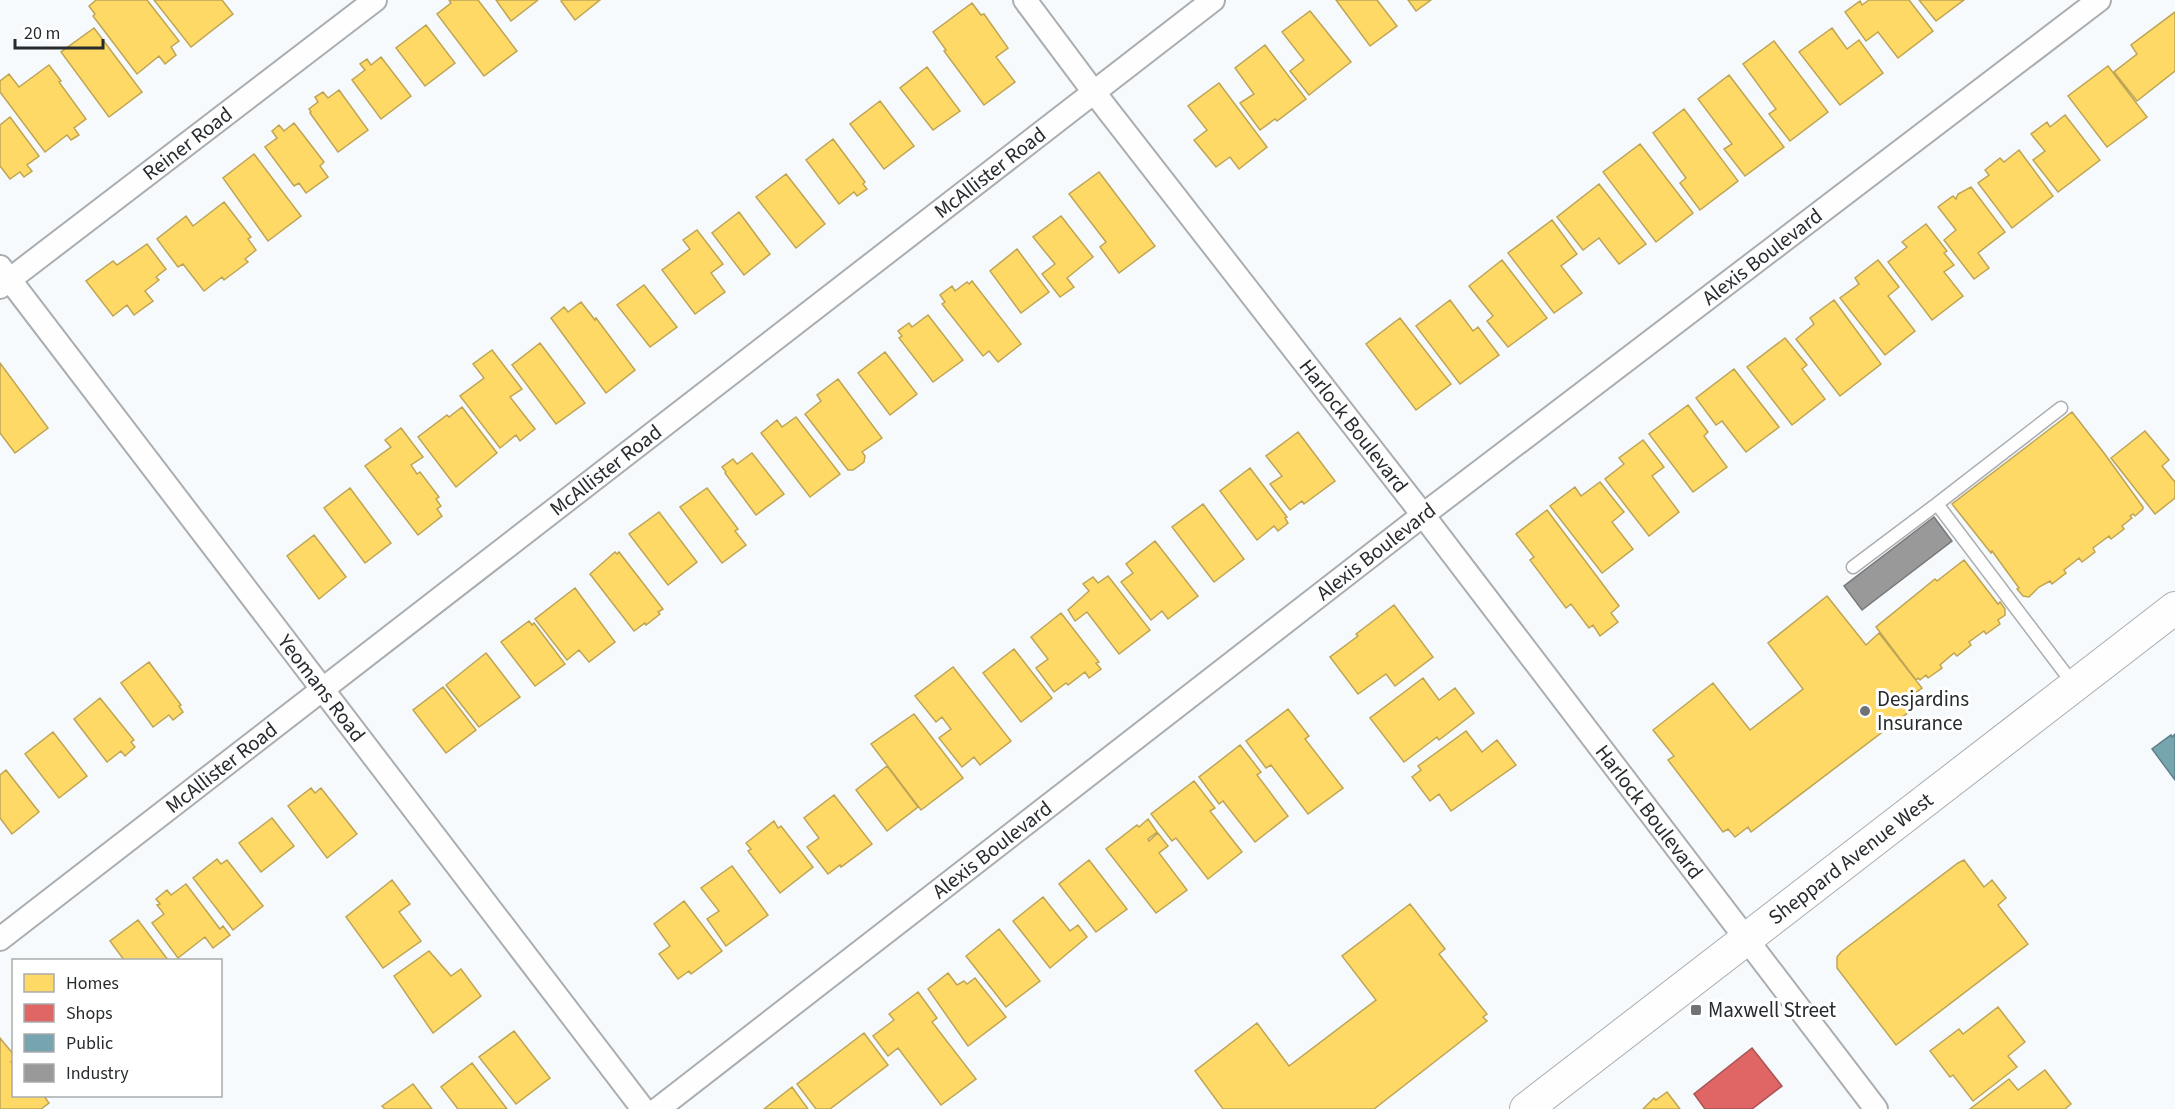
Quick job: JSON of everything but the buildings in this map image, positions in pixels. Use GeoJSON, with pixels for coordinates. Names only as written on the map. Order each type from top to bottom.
{"type":"FeatureCollection","features":[{"type":"Feature","properties":{"kind":"main road","name":"Sheppard Avenue West"},"geometry":{"type":"LineString","coordinates":[[1526,1109],[2175,608]]}},
{"type":"Feature","properties":{"kind":"street","name":"Reiner Road"},"geometry":{"type":"LineString","coordinates":[[3,278],[375,0]]}},
{"type":"Feature","properties":{"kind":"street","name":"Harlock Boulevard"},"geometry":{"type":"LineString","coordinates":[[1025,0],[1748,939]]}},
{"type":"Feature","properties":{"kind":"street","name":"McAllister Road"},"geometry":{"type":"LineString","coordinates":[[0,939],[1213,0]]}},
{"type":"Feature","properties":{"kind":"street","name":"Alexis Boulevard"},"geometry":{"type":"LineString","coordinates":[[658,1109],[1423,514],[2098,0]]}},
{"type":"Feature","properties":{"kind":"street","name":"Yeomans Road"},"geometry":{"type":"LineString","coordinates":[[3,278],[324,689],[643,1109]]}},
{"type":"Feature","properties":{"kind":"street"},"geometry":{"type":"LineString","coordinates":[[1748,939],[1876,1109]]}},
{"type":"Feature","properties":{"kind":"lane"},"geometry":{"type":"LineString","coordinates":[[1853,567],[2061,408]]}},
{"type":"Feature","properties":{"kind":"lane"},"geometry":{"type":"LineString","coordinates":[[1937,504],[2074,685]]}},
{"type":"Feature","properties":{"kind":"place","name":"Desjardins Insurance"},"geometry":{"type":"Point","coordinates":[1865,711]}},
{"type":"Feature","properties":{"kind":"place","name":"Maxwell Street"},"geometry":{"type":"Point","coordinates":[1696,1010]}}]}
